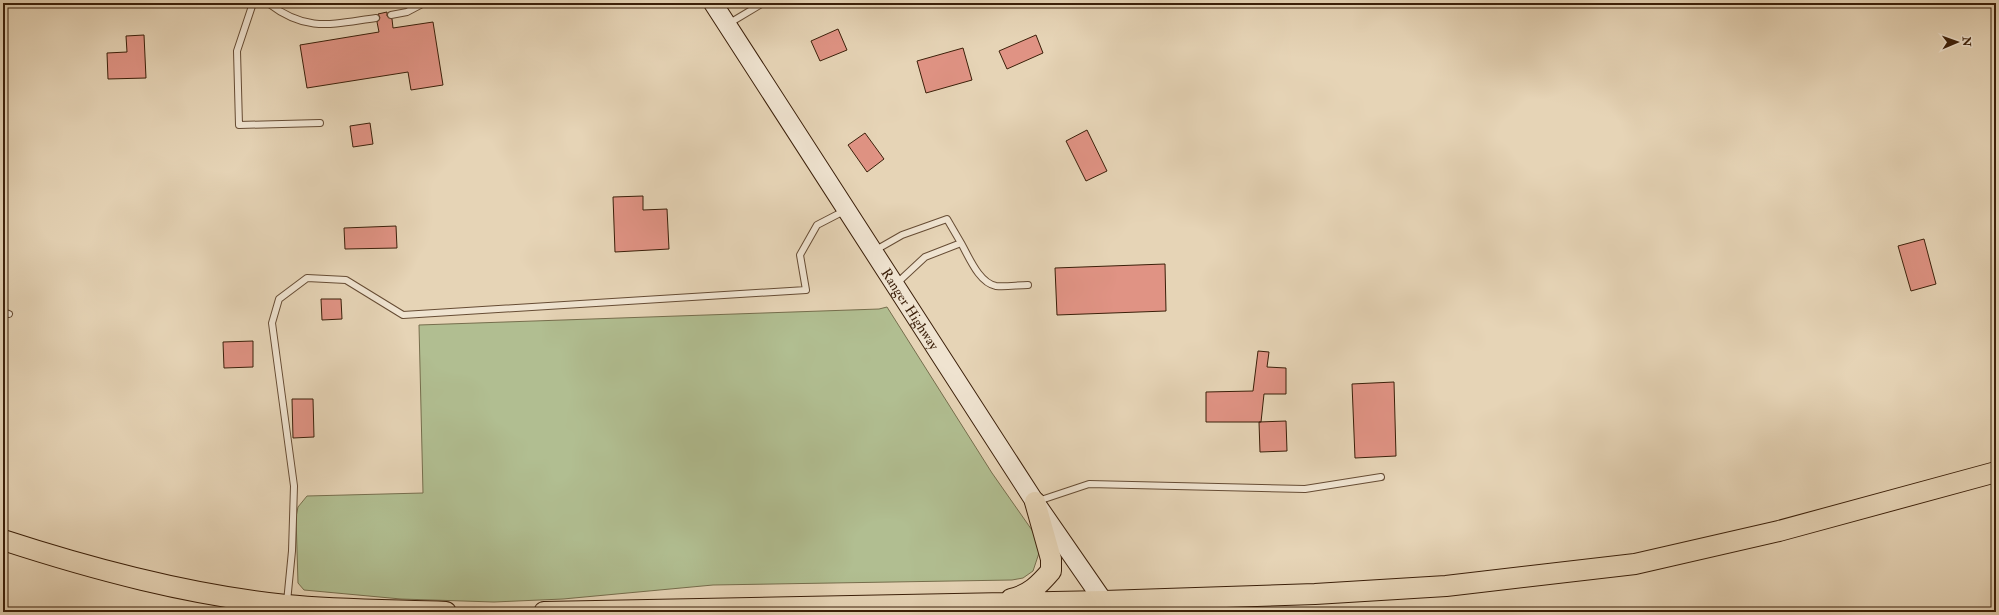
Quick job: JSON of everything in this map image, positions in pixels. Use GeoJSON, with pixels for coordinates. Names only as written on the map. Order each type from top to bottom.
{"type":"FeatureCollection","features":[{"type":"Feature","properties":{"kind":"main road","name":"Ranger Highway"},"geometry":{"type":"LineString","coordinates":[[712,3],[1034,502],[1108,607]]}},
{"type":"Feature","properties":{"kind":"main road"},"geometry":{"type":"LineString","coordinates":[[544,612],[995,603],[1108,607],[1220,598],[1446,586],[1635,564],[1772,533],[1996,472]]}},
{"type":"Feature","properties":{"kind":"main road"},"geometry":{"type":"LineString","coordinates":[[995,603],[1019,597],[1037,587],[1051,572],[1050,559],[1034,502]]}},
{"type":"Feature","properties":{"kind":"main road"},"geometry":{"type":"LineString","coordinates":[[3,540],[121,576],[219,596],[287,605],[446,612]]}},
{"type":"Feature","properties":{"kind":"main road"},"geometry":{"type":"LineString","coordinates":[[1177,612],[1183,607],[1220,598]]}},
{"type":"Feature","properties":{"kind":"lane"},"geometry":{"type":"LineString","coordinates":[[253,3],[237,51],[240,126],[320,123]]}},
{"type":"Feature","properties":{"kind":"lane"},"geometry":{"type":"LineString","coordinates":[[268,3],[291,18],[317,25],[376,18]]}},
{"type":"Feature","properties":{"kind":"lane"},"geometry":{"type":"LineString","coordinates":[[391,15],[407,12],[424,3]]}},
{"type":"Feature","properties":{"kind":"lane"},"geometry":{"type":"LineString","coordinates":[[726,25],[763,3]]}},
{"type":"Feature","properties":{"kind":"lane"},"geometry":{"type":"LineString","coordinates":[[287,605],[292,551],[294,486],[272,323],[279,299],[307,278],[346,280],[403,315],[806,290],[800,255],[817,225],[845,210]]}},
{"type":"Feature","properties":{"kind":"lane"},"geometry":{"type":"LineString","coordinates":[[873,252],[902,235],[947,218],[974,268],[985,280],[995,286],[1028,285]]}},
{"type":"Feature","properties":{"kind":"lane"},"geometry":{"type":"LineString","coordinates":[[894,285],[925,257],[961,243]]}},
{"type":"Feature","properties":{"kind":"lane"},"geometry":{"type":"LineString","coordinates":[[1034,502],[1089,484],[1305,489],[1381,477]]}},
{"type":"Feature","properties":{"kind":"green space"},"geometry":{"type":"Polygon","coordinates":[[[887,307],[992,473],[1034,533],[1040,550],[1033,571],[1023,578],[1012,580],[713,585],[563,599],[494,602],[401,599],[304,590],[298,583],[296,517],[298,507],[307,496],[423,493],[419,325],[879,309],[887,307]]]}},
{"type":"Feature","properties":{"kind":"building"},"geometry":{"type":"Polygon","coordinates":[[[387,12],[387,16],[392,19],[393,28],[433,22],[443,85],[411,90],[408,72],[307,88],[300,45],[379,32],[377,22],[380,18],[378,14],[387,12]]]}},
{"type":"Feature","properties":{"kind":"building"},"geometry":{"type":"Polygon","coordinates":[[[838,29],[847,50],[820,61],[811,41],[838,29]]]}},
{"type":"Feature","properties":{"kind":"building"},"geometry":{"type":"Polygon","coordinates":[[[144,35],[146,78],[108,79],[107,53],[127,52],[126,36],[144,35]]]}},
{"type":"Feature","properties":{"kind":"building"},"geometry":{"type":"Polygon","coordinates":[[[1036,35],[1043,53],[1007,69],[999,51],[1036,35]]]}},
{"type":"Feature","properties":{"kind":"building"},"geometry":{"type":"Polygon","coordinates":[[[963,48],[972,80],[926,93],[917,61],[963,48]]]}},
{"type":"Feature","properties":{"kind":"building"},"geometry":{"type":"Polygon","coordinates":[[[370,123],[373,144],[353,147],[350,126],[370,123]]]}},
{"type":"Feature","properties":{"kind":"building"},"geometry":{"type":"Polygon","coordinates":[[[1087,130],[1107,171],[1086,181],[1066,141],[1087,130]]]}},
{"type":"Feature","properties":{"kind":"building"},"geometry":{"type":"Polygon","coordinates":[[[865,133],[884,159],[867,172],[848,145],[865,133]]]}},
{"type":"Feature","properties":{"kind":"building"},"geometry":{"type":"Polygon","coordinates":[[[643,196],[643,210],[667,209],[669,249],[615,252],[613,197],[643,196]]]}},
{"type":"Feature","properties":{"kind":"building"},"geometry":{"type":"Polygon","coordinates":[[[396,226],[397,248],[345,249],[344,228],[396,226]]]}},
{"type":"Feature","properties":{"kind":"building"},"geometry":{"type":"Polygon","coordinates":[[[1924,239],[1936,284],[1911,291],[1898,246],[1924,239]]]}},
{"type":"Feature","properties":{"kind":"building"},"geometry":{"type":"Polygon","coordinates":[[[1165,264],[1166,311],[1057,315],[1055,268],[1165,264]]]}},
{"type":"Feature","properties":{"kind":"building"},"geometry":{"type":"Polygon","coordinates":[[[321,299],[341,299],[342,319],[322,320],[321,299]]]}},
{"type":"Feature","properties":{"kind":"building"},"geometry":{"type":"Polygon","coordinates":[[[253,341],[253,367],[224,368],[223,342],[253,341]]]}},
{"type":"Feature","properties":{"kind":"building"},"geometry":{"type":"Polygon","coordinates":[[[1258,351],[1269,352],[1267,367],[1286,368],[1286,394],[1264,394],[1261,422],[1206,422],[1206,392],[1253,391],[1258,351]]]}},
{"type":"Feature","properties":{"kind":"building"},"geometry":{"type":"Polygon","coordinates":[[[1394,382],[1396,456],[1355,458],[1352,384],[1394,382]]]}},
{"type":"Feature","properties":{"kind":"building"},"geometry":{"type":"Polygon","coordinates":[[[292,399],[313,399],[314,437],[293,438],[292,399]]]}},
{"type":"Feature","properties":{"kind":"building"},"geometry":{"type":"Polygon","coordinates":[[[1286,421],[1287,451],[1260,452],[1259,422],[1286,421]]]}}]}
